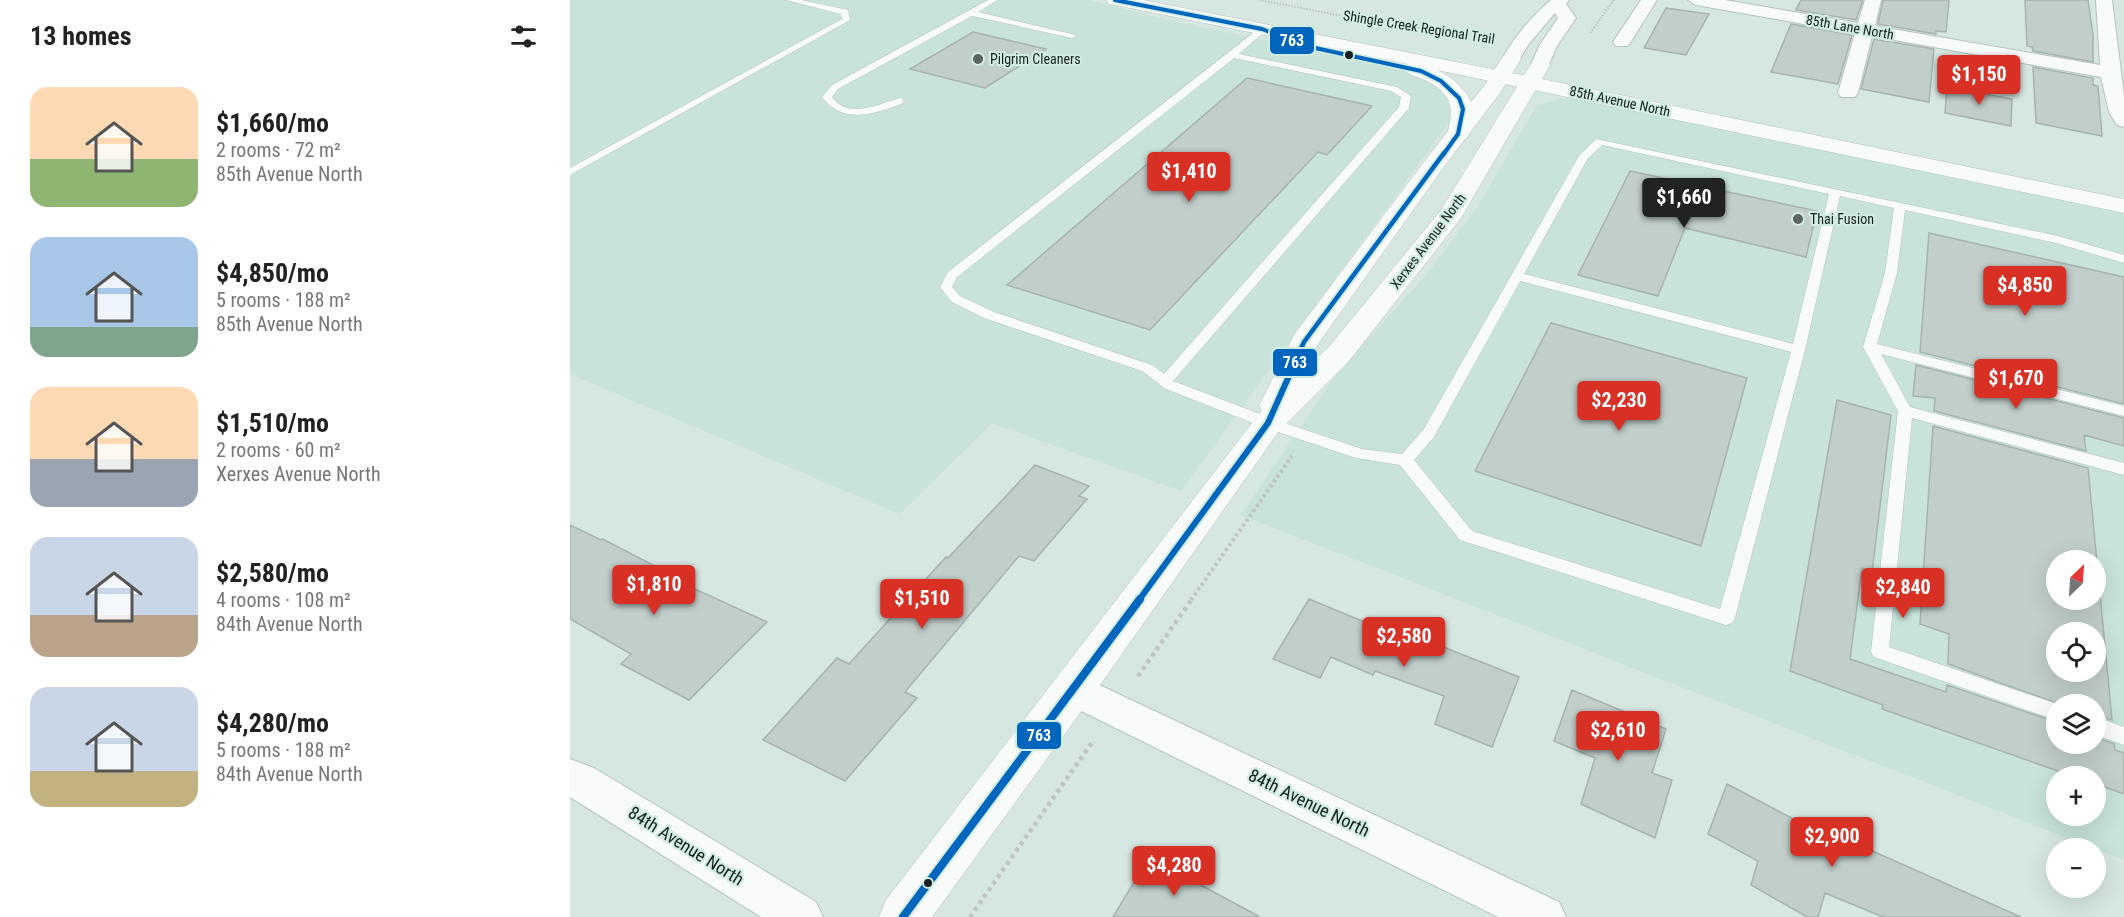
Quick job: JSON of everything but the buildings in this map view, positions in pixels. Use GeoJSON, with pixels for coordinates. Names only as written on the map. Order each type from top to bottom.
{"type":"FeatureCollection","features":[{"type":"Feature","properties":{"kind":"main road","name":"85th Avenue North"},"geometry":{"type":"LineString","coordinates":[[1114,0],[1262,29],[1503,58],[1535,74],[2124,206]]}},
{"type":"Feature","properties":{"kind":"main road"},"geometry":{"type":"LineString","coordinates":[[1206,0],[1366,31]]}},
{"type":"Feature","properties":{"kind":"main road"},"geometry":{"type":"LineString","coordinates":[[1262,29],[1306,46],[1404,65],[1441,81],[1459,98],[1463,109],[1458,134]]}},
{"type":"Feature","properties":{"kind":"main road","name":"Xerxes Avenue North"},"geometry":{"type":"LineString","coordinates":[[1268,423],[1304,342],[1458,134],[1503,58]]}},
{"type":"Feature","properties":{"kind":"main road","name":"85th Avenue North"},"geometry":{"type":"LineString","coordinates":[[1535,74],[1630,82]]}},
{"type":"Feature","properties":{"kind":"main road","name":"Xerxes Avenue North"},"geometry":{"type":"LineString","coordinates":[[903,917],[1074,689],[1268,423],[1340,354],[1452,213],[1535,74]]}},
{"type":"Feature","properties":{"kind":"street"},"geometry":{"type":"LineString","coordinates":[[1622,42],[1649,0]]}},
{"type":"Feature","properties":{"kind":"street","name":"85th Lane North"},"geometry":{"type":"LineString","coordinates":[[1696,0],[2111,73]]}},
{"type":"Feature","properties":{"kind":"street"},"geometry":{"type":"LineString","coordinates":[[1848,93],[1873,0]]}},
{"type":"Feature","properties":{"kind":"street"},"geometry":{"type":"LineString","coordinates":[[2104,0],[2117,111],[2124,121]]}},
{"type":"Feature","properties":{"kind":"street","name":"Xerxes Avenue North"},"geometry":{"type":"LineString","coordinates":[[1503,58],[1521,43],[1543,15],[1559,2],[1567,18],[1548,46],[1535,74]]}},
{"type":"Feature","properties":{"kind":"street","name":"84th Avenue North"},"geometry":{"type":"LineString","coordinates":[[1074,689],[1544,917]]}},
{"type":"Feature","properties":{"kind":"street","name":"84th Avenue North"},"geometry":{"type":"LineString","coordinates":[[570,778],[580,781],[801,917]]}},
{"type":"Feature","properties":{"kind":"lane"},"geometry":{"type":"LineString","coordinates":[[570,172],[846,20],[845,12],[790,0]]}},
{"type":"Feature","properties":{"kind":"lane"},"geometry":{"type":"LineString","coordinates":[[900,101],[878,110],[857,112],[838,108],[830,103],[827,97],[835,87],[994,0]]}},
{"type":"Feature","properties":{"kind":"lane"},"geometry":{"type":"LineString","coordinates":[[971,13],[1072,35]]}},
{"type":"Feature","properties":{"kind":"lane"},"geometry":{"type":"LineString","coordinates":[[1262,29],[952,275],[946,287],[956,299],[989,315],[1147,368],[1172,386],[1268,423],[1361,453],[1405,460],[1466,536],[1726,618],[1798,350],[1835,192]]}},
{"type":"Feature","properties":{"kind":"lane"},"geometry":{"type":"LineString","coordinates":[[1165,381],[1404,108],[1406,96],[1394,89],[1232,55]]}},
{"type":"Feature","properties":{"kind":"lane"},"geometry":{"type":"LineString","coordinates":[[1405,460],[1429,433],[1584,156],[1599,141],[2058,240],[2124,259]]}},
{"type":"Feature","properties":{"kind":"lane"},"geometry":{"type":"LineString","coordinates":[[1900,207],[1891,273],[1870,347],[1905,411],[1880,652],[2046,709]]}},
{"type":"Feature","properties":{"kind":"lane"},"geometry":{"type":"LineString","coordinates":[[1516,276],[1798,350]]}},
{"type":"Feature","properties":{"kind":"lane"},"geometry":{"type":"LineString","coordinates":[[1870,347],[2124,411]]}},
{"type":"Feature","properties":{"kind":"lane"},"geometry":{"type":"LineString","coordinates":[[1905,411],[2124,469]]}},
{"type":"Feature","properties":{"kind":"lane"},"geometry":{"type":"LineString","coordinates":[[2106,730],[2124,736]]}},
{"type":"Feature","properties":{"kind":"path","name":"Shingle Creek Regional Trail"},"geometry":{"type":"LineString","coordinates":[[1259,0],[1401,27],[1439,29],[1503,58]]}},
{"type":"Feature","properties":{"kind":"path"},"geometry":{"type":"LineString","coordinates":[[1588,35],[1614,0]]}},
{"type":"Feature","properties":{"kind":"path"},"geometry":{"type":"LineString","coordinates":[[970,917],[1093,741]]}},
{"type":"Feature","properties":{"kind":"shaded area"},"geometry":{"type":"Polygon","coordinates":[[[570,0],[1089,0],[1173,21],[1403,68],[1432,80],[1444,95],[1452,112],[1449,122],[1181,491],[992,423],[900,514],[570,374],[570,0]]]}},
{"type":"Feature","properties":{"kind":"shaded area"},"geometry":{"type":"Polygon","coordinates":[[[1563,98],[1587,100],[2124,214],[2124,860],[2106,853],[2106,838],[2068,838],[1241,515],[1335,376],[1427,274],[1478,206],[1537,105],[1563,98]]]}},
{"type":"Feature","properties":{"kind":"transit line","name":"763"},"geometry":{"type":"LineString","coordinates":[[903,917],[1074,689],[1268,423],[1304,342],[1458,134],[1463,109],[1459,98],[1441,81],[1421,71],[1306,46],[1262,29],[1115,0]]}},
{"type":"Feature","properties":{"kind":"place","name":"Pilgrim Cleaners"},"geometry":{"type":"Point","coordinates":[978,59]}},
{"type":"Feature","properties":{"kind":"place","name":"Thai Fusion"},"geometry":{"type":"Point","coordinates":[1798,219]}}]}
